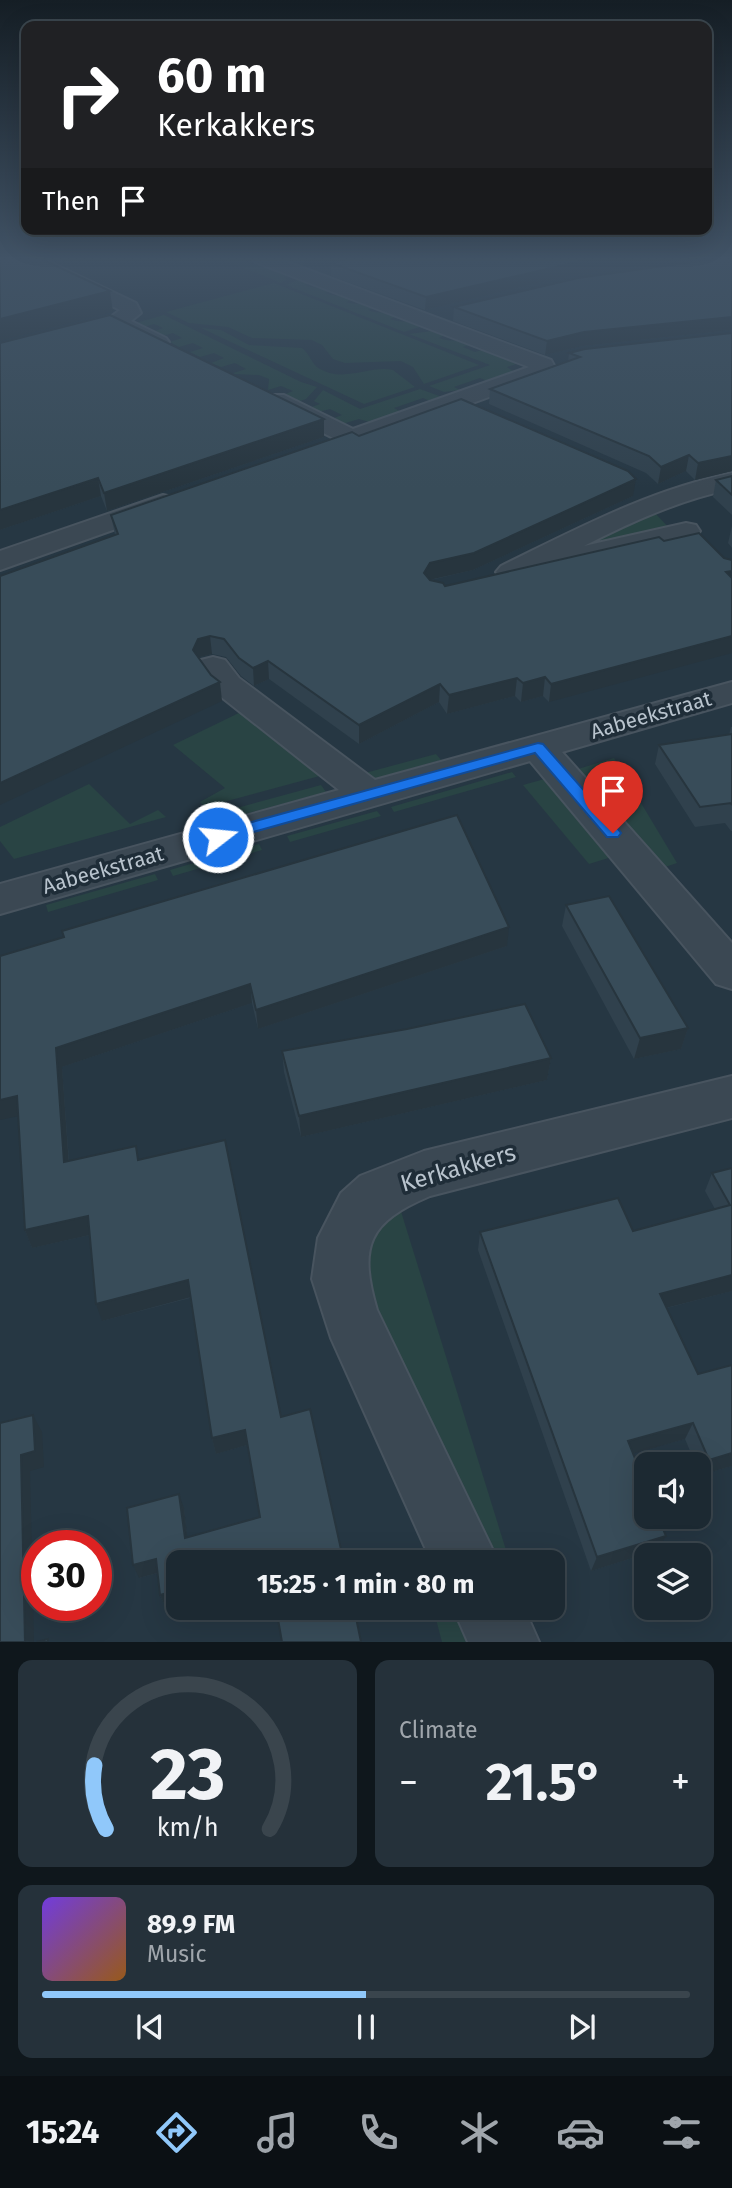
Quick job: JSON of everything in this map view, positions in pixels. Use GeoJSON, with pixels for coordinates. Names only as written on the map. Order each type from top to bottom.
{"type":"FeatureCollection","features":[{"type":"Feature","properties":{"kind":"street"},"geometry":{"type":"LineString","coordinates":[[143,335],[175,350]]}},
{"type":"Feature","properties":{"kind":"street"},"geometry":{"type":"LineString","coordinates":[[316,450],[545,369],[552,363],[468,335]]}},
{"type":"Feature","properties":{"kind":"street"},"geometry":{"type":"LineString","coordinates":[[258,391],[352,438]]}},
{"type":"Feature","properties":{"kind":"street"},"geometry":{"type":"LineString","coordinates":[[457,401],[487,414]]}},
{"type":"Feature","properties":{"kind":"street"},"geometry":{"type":"LineString","coordinates":[[650,494],[697,537],[499,575],[650,494],[732,481]]}},
{"type":"Feature","properties":{"kind":"street"},"geometry":{"type":"LineString","coordinates":[[0,561],[185,495]]}},
{"type":"Feature","properties":{"kind":"street"},"geometry":{"type":"LineString","coordinates":[[214,667],[227,685],[368,794]]}},
{"type":"Feature","properties":{"kind":"street","name":"Aabeekstraat"},"geometry":{"type":"LineString","coordinates":[[0,899],[732,692]]}},
{"type":"Feature","properties":{"kind":"street"},"geometry":{"type":"LineString","coordinates":[[538,747],[732,972]]}},
{"type":"Feature","properties":{"kind":"street","name":"Kerkakkers"},"geometry":{"type":"LineString","coordinates":[[460,1550],[347,1305],[340,1279],[341,1265],[345,1237],[360,1210],[379,1193],[424,1174],[724,1102],[732,1097]]}},
{"type":"Feature","properties":{"kind":"street"},"geometry":{"type":"LineString","coordinates":[[493,1620],[505,1642]]}},
{"type":"Feature","properties":{"kind":"green space"},"geometry":{"type":"Polygon","coordinates":[[[176,335],[204,335],[301,382],[317,387],[306,399],[294,403],[280,396],[293,391],[281,386],[268,390],[269,379],[259,375],[235,374],[233,373],[246,369],[235,363],[221,367],[211,363],[224,358],[214,353],[200,357],[190,352],[203,348],[193,343],[179,347],[170,342],[182,338],[176,335]]]}},
{"type":"Feature","properties":{"kind":"green space"},"geometry":{"type":"Polygon","coordinates":[[[215,335],[230,335],[249,345],[302,348],[317,367],[329,373],[393,370],[415,387],[364,404],[215,335]]]}},
{"type":"Feature","properties":{"kind":"green space"},"geometry":{"type":"Polygon","coordinates":[[[245,335],[403,335],[479,365],[424,384],[413,367],[401,361],[345,363],[333,359],[322,345],[312,340],[252,338],[245,335]]]}},
{"type":"Feature","properties":{"kind":"green space"},"geometry":{"type":"Polygon","coordinates":[[[411,335],[446,335],[439,338],[474,343],[463,347],[475,352],[488,348],[522,362],[507,367],[518,374],[493,383],[480,378],[454,387],[460,390],[444,392],[429,386],[490,365],[411,335]]]}},
{"type":"Feature","properties":{"kind":"green space"},"geometry":{"type":"Polygon","coordinates":[[[420,389],[442,397],[430,401],[423,398],[394,408],[405,414],[376,424],[359,419],[339,425],[329,420],[342,415],[330,409],[315,413],[306,409],[320,404],[314,401],[323,390],[360,409],[420,389]]]}},
{"type":"Feature","properties":{"kind":"green space"},"geometry":{"type":"Polygon","coordinates":[[[654,512],[670,529],[598,545],[594,541],[654,512]]]}},
{"type":"Feature","properties":{"kind":"green space"},"geometry":{"type":"Polygon","coordinates":[[[245,710],[327,774],[205,807],[200,802],[225,788],[173,745],[245,710]]]}},
{"type":"Feature","properties":{"kind":"green space"},"geometry":{"type":"Polygon","coordinates":[[[436,754],[441,760],[370,780],[365,773],[436,754]]]}},
{"type":"Feature","properties":{"kind":"green space"},"geometry":{"type":"Polygon","coordinates":[[[614,758],[677,863],[662,868],[575,770],[614,758]]]}},
{"type":"Feature","properties":{"kind":"green space"},"geometry":{"type":"Polygon","coordinates":[[[512,772],[516,777],[394,812],[391,807],[512,772]]]}},
{"type":"Feature","properties":{"kind":"green space"},"geometry":{"type":"Polygon","coordinates":[[[548,778],[615,856],[589,864],[523,785],[548,778]]]}},
{"type":"Feature","properties":{"kind":"green space"},"geometry":{"type":"Polygon","coordinates":[[[89,784],[130,824],[158,810],[166,817],[14,859],[0,841],[0,827],[89,784]]]}},
{"type":"Feature","properties":{"kind":"green space"},"geometry":{"type":"Polygon","coordinates":[[[321,785],[326,792],[219,821],[215,814],[321,785]]]}},
{"type":"Feature","properties":{"kind":"green space"},"geometry":{"type":"Polygon","coordinates":[[[377,811],[381,816],[290,842],[287,836],[377,811]]]}},
{"type":"Feature","properties":{"kind":"green space"},"geometry":{"type":"Polygon","coordinates":[[[259,844],[262,850],[173,876],[170,870],[259,844]]]}},
{"type":"Feature","properties":{"kind":"green space"},"geometry":{"type":"Polygon","coordinates":[[[155,874],[158,880],[48,912],[46,905],[155,874]]]}},
{"type":"Feature","properties":{"kind":"green space"},"geometry":{"type":"Polygon","coordinates":[[[399,1205],[506,1550],[490,1550],[373,1308],[363,1275],[374,1231],[399,1205]]]}},
{"type":"Feature","properties":{"kind":"green space"},"geometry":{"type":"Polygon","coordinates":[[[436,1620],[460,1620],[470,1642],[442,1642],[436,1620]]]}},
{"type":"Feature","properties":{"kind":"building"},"geometry":{"type":"Polygon","coordinates":[[[33,335],[150,335],[324,419],[104,493],[98,478],[0,510],[0,343],[33,335]]]}},
{"type":"Feature","properties":{"kind":"building"},"geometry":{"type":"Polygon","coordinates":[[[530,335],[573,335],[547,341],[530,335]]]}},
{"type":"Feature","properties":{"kind":"building"},"geometry":{"type":"Polygon","coordinates":[[[732,335],[732,456],[698,463],[689,455],[661,467],[649,456],[490,389],[580,357],[569,353],[585,349],[732,335]]]}},
{"type":"Feature","properties":{"kind":"building"},"geometry":{"type":"Polygon","coordinates":[[[461,399],[628,471],[636,479],[474,553],[430,563],[424,573],[430,580],[445,586],[659,537],[664,541],[699,533],[724,558],[732,560],[732,571],[726,572],[732,578],[732,636],[551,684],[545,677],[523,683],[517,678],[449,695],[440,684],[359,725],[268,661],[253,668],[239,658],[224,639],[210,636],[198,639],[193,650],[211,675],[220,682],[0,783],[0,576],[118,534],[111,515],[352,432],[359,436],[461,399]]]}},
{"type":"Feature","properties":{"kind":"building"},"geometry":{"type":"Polygon","coordinates":[[[732,476],[732,495],[716,480],[732,476]]]}},
{"type":"Feature","properties":{"kind":"building"},"geometry":{"type":"Polygon","coordinates":[[[732,734],[732,805],[700,807],[659,745],[732,734]]]}},
{"type":"Feature","properties":{"kind":"building"},"geometry":{"type":"Polygon","coordinates":[[[457,815],[509,927],[256,1010],[250,984],[56,1048],[64,1162],[136,1146],[138,1160],[225,1140],[281,1417],[310,1409],[341,1550],[166,1550],[166,1593],[160,1595],[156,1559],[133,1565],[127,1508],[179,1494],[185,1538],[260,1517],[245,1430],[212,1438],[188,1280],[96,1304],[88,1216],[25,1230],[17,1096],[0,1100],[0,956],[64,937],[62,931],[457,815]]]}},
{"type":"Feature","properties":{"kind":"building"},"geometry":{"type":"Polygon","coordinates":[[[609,896],[688,1028],[640,1038],[566,905],[609,896]]]}},
{"type":"Feature","properties":{"kind":"building"},"geometry":{"type":"Polygon","coordinates":[[[525,1004],[551,1058],[299,1116],[282,1051],[407,1029],[525,1004]]]}},
{"type":"Feature","properties":{"kind":"building"},"geometry":{"type":"Polygon","coordinates":[[[732,1168],[732,1275],[660,1294],[698,1374],[732,1365],[732,1453],[711,1459],[711,1452],[706,1452],[693,1423],[628,1441],[634,1456],[634,1529],[663,1529],[666,1536],[634,1543],[634,1546],[597,1557],[480,1232],[618,1198],[633,1231],[730,1205],[712,1173],[732,1168]]]}},
{"type":"Feature","properties":{"kind":"building"},"geometry":{"type":"Polygon","coordinates":[[[33,1415],[35,1451],[21,1455],[21,1621],[25,1621],[25,1642],[0,1642],[0,1423],[33,1415]]]}},
{"type":"Feature","properties":{"kind":"building"},"geometry":{"type":"Polygon","coordinates":[[[278,1620],[356,1620],[361,1642],[282,1642],[278,1620]]]}},
{"type":"Feature","properties":{"kind":"route"},"geometry":{"type":"LineString","coordinates":[[218,837],[538,747],[613,833]]}}]}
